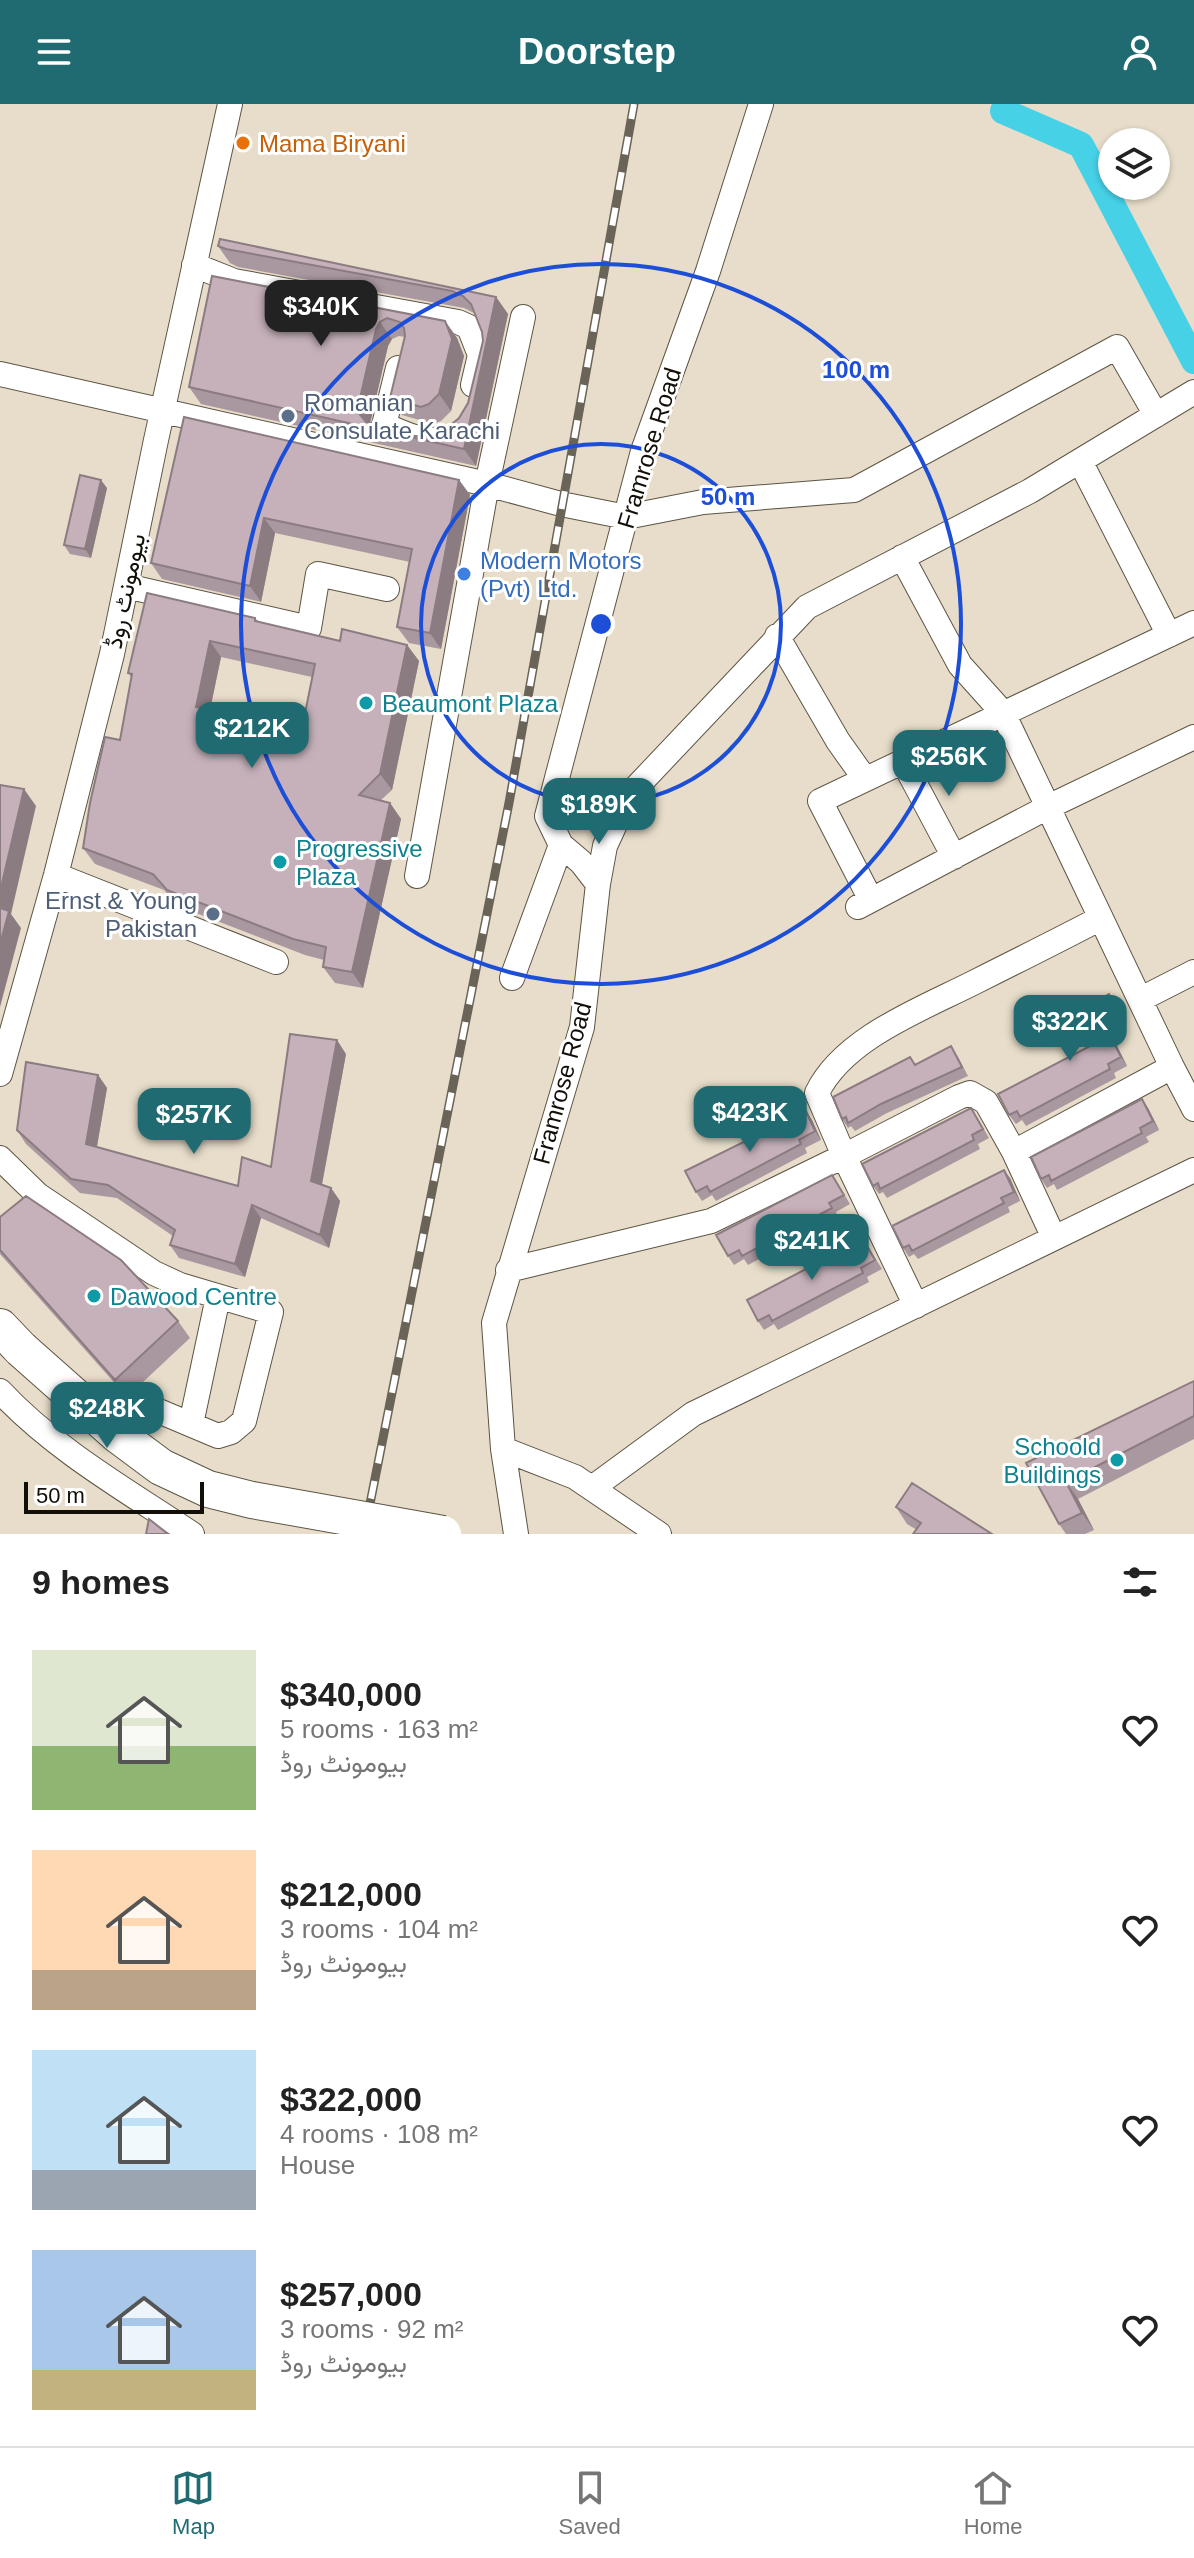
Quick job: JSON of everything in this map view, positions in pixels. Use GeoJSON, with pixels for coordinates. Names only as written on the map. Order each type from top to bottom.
{"type":"FeatureCollection","features":[{"type":"Feature","properties":{"kind":"highway"},"geometry":{"type":"LineString","coordinates":[[10,1338],[118,1435],[161,1467],[208,1489],[252,1500],[443,1534]]}},
{"type":"Feature","properties":{"kind":"street","name":"بیومونٹ روڈ"},"geometry":{"type":"LineString","coordinates":[[0,1074],[56,875],[112,654],[230,104]]}},
{"type":"Feature","properties":{"kind":"street","name":"Framrose Road"},"geometry":{"type":"LineString","coordinates":[[516,1534],[503,1449],[494,1323],[582,1027],[598,884],[581,862],[561,845],[547,816],[643,451],[708,271],[761,104]]}},
{"type":"Feature","properties":{"kind":"street"},"geometry":{"type":"LineString","coordinates":[[194,265],[234,281],[458,322],[469,327],[480,355],[463,416],[449,434],[435,440],[384,425],[402,350]]}},
{"type":"Feature","properties":{"kind":"street"},"geometry":{"type":"LineString","coordinates":[[417,876],[487,484],[523,317]]}},
{"type":"Feature","properties":{"kind":"street"},"geometry":{"type":"LineString","coordinates":[[0,374],[626,517],[703,502],[854,490],[1117,347],[1156,415]]}},
{"type":"Feature","properties":{"kind":"street"},"geometry":{"type":"LineString","coordinates":[[598,884],[605,846],[628,796],[807,607],[1030,491],[1192,393]]}},
{"type":"Feature","properties":{"kind":"street"},"geometry":{"type":"LineString","coordinates":[[1080,461],[1169,635]]}},
{"type":"Feature","properties":{"kind":"street"},"geometry":{"type":"LineString","coordinates":[[902,557],[960,665],[1003,713],[1101,918],[1183,1078],[1194,1109]]}},
{"type":"Feature","properties":{"kind":"street"},"geometry":{"type":"LineString","coordinates":[[126,586],[309,628],[318,574],[387,589]]}},
{"type":"Feature","properties":{"kind":"street"},"geometry":{"type":"LineString","coordinates":[[1194,623],[820,801],[864,903],[1048,807],[1194,737]]}},
{"type":"Feature","properties":{"kind":"street"},"geometry":{"type":"LineString","coordinates":[[777,636],[838,741],[865,779]]}},
{"type":"Feature","properties":{"kind":"street"},"geometry":{"type":"LineString","coordinates":[[903,761],[954,857]]}},
{"type":"Feature","properties":{"kind":"street"},"geometry":{"type":"LineString","coordinates":[[512,978],[561,845]]}},
{"type":"Feature","properties":{"kind":"street"},"geometry":{"type":"LineString","coordinates":[[56,875],[276,962]]}},
{"type":"Feature","properties":{"kind":"street"},"geometry":{"type":"LineString","coordinates":[[916,1306],[817,1093],[823,1079],[881,1030],[1101,918]]}},
{"type":"Feature","properties":{"kind":"street"},"geometry":{"type":"LineString","coordinates":[[1141,999],[1194,972]]}},
{"type":"Feature","properties":{"kind":"street"},"geometry":{"type":"LineString","coordinates":[[1014,1152],[1183,1078]]}},
{"type":"Feature","properties":{"kind":"street"},"geometry":{"type":"LineString","coordinates":[[508,1270],[711,1221],[970,1093],[986,1102],[1014,1152],[1054,1238]]}},
{"type":"Feature","properties":{"kind":"street"},"geometry":{"type":"LineString","coordinates":[[0,1158],[38,1195],[154,1273],[180,1285],[271,1312],[244,1421],[231,1432],[218,1436],[142,1404]]}},
{"type":"Feature","properties":{"kind":"street"},"geometry":{"type":"LineString","coordinates":[[592,1488],[693,1414],[1194,1170]]}},
{"type":"Feature","properties":{"kind":"street"},"geometry":{"type":"LineString","coordinates":[[191,1424],[218,1297]]}},
{"type":"Feature","properties":{"kind":"street"},"geometry":{"type":"LineString","coordinates":[[0,1391],[79,1459],[192,1534]]}},
{"type":"Feature","properties":{"kind":"street"},"geometry":{"type":"LineString","coordinates":[[503,1449],[575,1477],[659,1534]]}},
{"type":"Feature","properties":{"kind":"building"},"geometry":{"type":"Polygon","coordinates":[[[220,239],[496,297],[464,449],[189,387],[212,276],[445,321],[452,339],[439,394],[421,407],[390,398],[405,336],[404,328],[400,322],[387,318],[376,329],[357,411],[366,422],[402,435],[429,437],[459,418],[468,403],[483,341],[471,304],[452,291],[226,249],[218,246],[220,239]]]}},
{"type":"Feature","properties":{"kind":"building"},"geometry":{"type":"Polygon","coordinates":[[[184,417],[459,480],[430,633],[397,627],[412,549],[264,518],[250,586],[151,563],[184,417]]]}},
{"type":"Feature","properties":{"kind":"building"},"geometry":{"type":"Polygon","coordinates":[[[80,475],[101,480],[85,549],[64,545],[80,475]]]}},
{"type":"Feature","properties":{"kind":"building"},"geometry":{"type":"Polygon","coordinates":[[[147,593],[340,641],[342,629],[407,645],[380,774],[359,795],[390,803],[352,972],[323,967],[326,947],[293,939],[167,890],[153,874],[83,848],[105,737],[120,740],[132,674],[128,673],[147,593]],[[210,641],[196,707],[302,728],[315,664],[210,641]]]}},
{"type":"Feature","properties":{"kind":"building"},"geometry":{"type":"Polygon","coordinates":[[[0,785],[24,789],[0,892],[0,785]]]}},
{"type":"Feature","properties":{"kind":"building"},"geometry":{"type":"Polygon","coordinates":[[[0,908],[9,911],[0,944],[0,908]]]}},
{"type":"Feature","properties":{"kind":"building"},"geometry":{"type":"Polygon","coordinates":[[[1109,994],[1121,1015],[1104,1024],[1121,1057],[1108,1064],[1110,1069],[1020,1117],[1017,1111],[1009,1115],[998,1094],[1092,1045],[1074,1013],[1109,994]]]}},
{"type":"Feature","properties":{"kind":"building"},"geometry":{"type":"Polygon","coordinates":[[[290,1034],[337,1040],[311,1181],[331,1188],[320,1235],[252,1205],[235,1264],[170,1245],[175,1230],[108,1185],[71,1179],[17,1130],[26,1062],[98,1075],[86,1144],[238,1186],[242,1157],[271,1167],[290,1034]]]}},
{"type":"Feature","properties":{"kind":"building"},"geometry":{"type":"Polygon","coordinates":[[[951,1046],[962,1067],[881,1104],[848,1123],[846,1117],[842,1119],[833,1097],[910,1057],[915,1065],[951,1046]]]}},
{"type":"Feature","properties":{"kind":"building"},"geometry":{"type":"Polygon","coordinates":[[[1142,1099],[1153,1121],[1140,1128],[1142,1133],[1051,1181],[1049,1175],[1041,1179],[1031,1157],[1142,1099]]]}},
{"type":"Feature","properties":{"kind":"building"},"geometry":{"type":"Polygon","coordinates":[[[971,1108],[983,1129],[972,1135],[974,1140],[880,1189],[878,1183],[873,1186],[862,1164],[971,1108]]]}},
{"type":"Feature","properties":{"kind":"building"},"geometry":{"type":"Polygon","coordinates":[[[806,1111],[815,1131],[799,1140],[801,1144],[710,1192],[707,1186],[696,1192],[685,1171],[806,1111]]]}},
{"type":"Feature","properties":{"kind":"building"},"geometry":{"type":"Polygon","coordinates":[[[1004,1170],[1014,1192],[1001,1198],[1004,1203],[912,1251],[909,1245],[903,1248],[892,1226],[1004,1170]]]}},
{"type":"Feature","properties":{"kind":"building"},"geometry":{"type":"Polygon","coordinates":[[[832,1175],[844,1195],[829,1203],[832,1208],[742,1256],[739,1250],[728,1256],[716,1235],[832,1175]]]}},
{"type":"Feature","properties":{"kind":"building","name":"Dawood Centre"},"geometry":{"type":"Polygon","coordinates":[[[26,1196],[121,1260],[178,1321],[115,1380],[0,1250],[0,1217],[26,1196]]]}},
{"type":"Feature","properties":{"kind":"building"},"geometry":{"type":"Polygon","coordinates":[[[863,1239],[875,1260],[861,1268],[863,1273],[772,1321],[769,1315],[758,1321],[747,1300],[863,1239]]]}},
{"type":"Feature","properties":{"kind":"building"},"geometry":{"type":"Polygon","coordinates":[[[1194,1381],[1194,1416],[1066,1482],[1082,1513],[1059,1524],[1026,1463],[1194,1381]]]}},
{"type":"Feature","properties":{"kind":"building"},"geometry":{"type":"Polygon","coordinates":[[[912,1483],[992,1534],[913,1534],[921,1523],[896,1507],[912,1483]]]}},
{"type":"Feature","properties":{"kind":"building"},"geometry":{"type":"Polygon","coordinates":[[[149,1519],[168,1534],[146,1534],[149,1519]]]}},
{"type":"Feature","properties":{"kind":"waterway"},"geometry":{"type":"LineString","coordinates":[[1003,111],[1081,145],[1194,361]]}},
{"type":"Feature","properties":{"kind":"railway"},"geometry":{"type":"LineString","coordinates":[[364,1534],[509,803],[634,104]]}},
{"type":"Feature","properties":{"kind":"place","name":"Mama Biryani"},"geometry":{"type":"Point","coordinates":[243,143]}},
{"type":"Feature","properties":{"kind":"place","name":"Romanian Consulate Karachi"},"geometry":{"type":"Point","coordinates":[288,416]}},
{"type":"Feature","properties":{"kind":"place","name":"Modern Motors (Pvt) Ltd."},"geometry":{"type":"Point","coordinates":[464,574]}},
{"type":"Feature","properties":{"kind":"place","name":"Beaumont Plaza"},"geometry":{"type":"Point","coordinates":[366,703]}},
{"type":"Feature","properties":{"kind":"place","name":"Progressive Plaza"},"geometry":{"type":"Point","coordinates":[280,862]}},
{"type":"Feature","properties":{"kind":"place","name":"Ernst & Young Pakistan"},"geometry":{"type":"Point","coordinates":[213,914]}},
{"type":"Feature","properties":{"kind":"place","name":"Dawood Centre"},"geometry":{"type":"Point","coordinates":[94,1296]}},
{"type":"Feature","properties":{"kind":"place","name":"Schoold Buildings"},"geometry":{"type":"Point","coordinates":[1117,1460]}}]}
